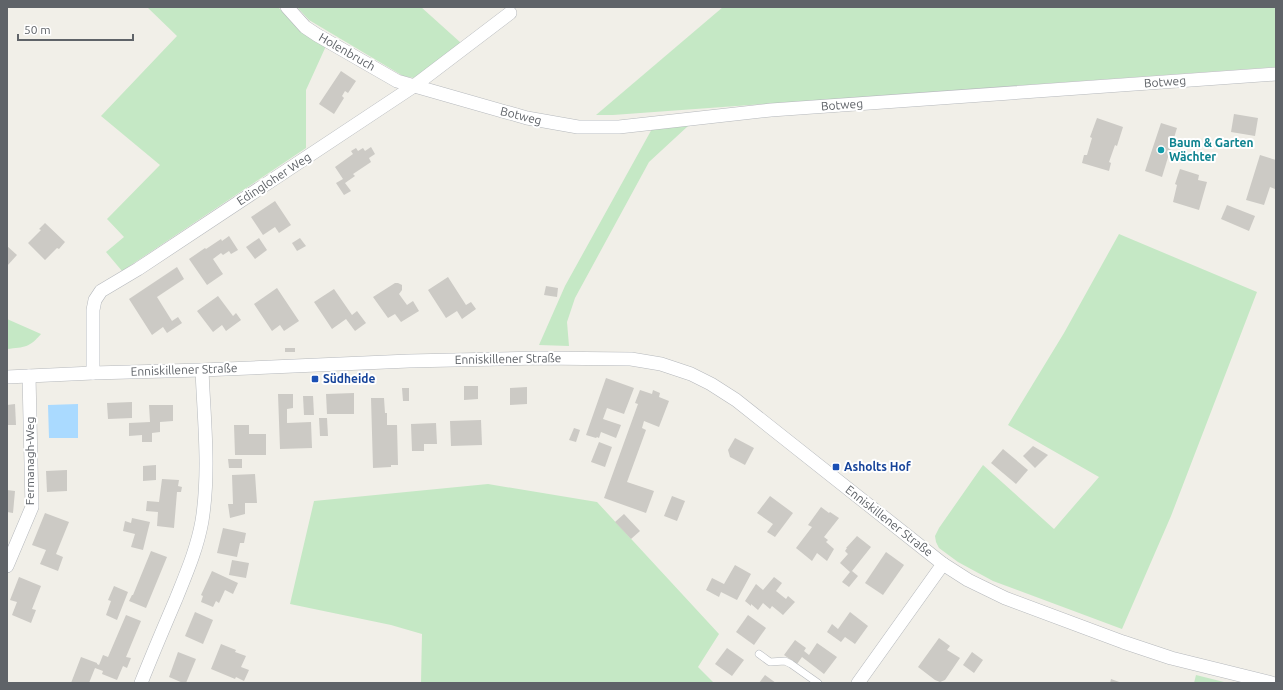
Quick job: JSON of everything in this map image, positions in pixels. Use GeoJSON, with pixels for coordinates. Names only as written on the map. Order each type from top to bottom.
{"type":"FeatureCollection","features":[{"type":"Feature","properties":{"kind":"street","name":"Holenbruch"},"geometry":{"type":"LineString","coordinates":[[287,7],[305,27],[317,35],[387,76],[397,81],[414,86]]}},
{"type":"Feature","properties":{"kind":"street","name":"Edingloher Weg"},"geometry":{"type":"LineString","coordinates":[[93,373],[93,310],[95,300],[101,291],[414,86],[510,13]]}},
{"type":"Feature","properties":{"kind":"street","name":"Botweg"},"geometry":{"type":"LineString","coordinates":[[414,86],[527,118],[565,126],[597,128],[619,127],[771,110],[1276,74]]}},
{"type":"Feature","properties":{"kind":"street","name":"Enniskillener Straße"},"geometry":{"type":"LineString","coordinates":[[7,377],[409,361],[538,358],[631,359],[661,364],[691,374],[712,384],[736,400],[943,564],[968,580],[1005,598],[1171,658],[1272,683]]}},
{"type":"Feature","properties":{"kind":"street"},"geometry":{"type":"LineString","coordinates":[[141,683],[196,548],[202,522],[206,466],[202,370]]}},
{"type":"Feature","properties":{"kind":"street","name":"Fermanagh-Weg"},"geometry":{"type":"LineString","coordinates":[[7,566],[32,507],[29,376]]}},
{"type":"Feature","properties":{"kind":"street","name":"Enniskillener Straße"},"geometry":{"type":"LineString","coordinates":[[858,683],[943,564]]}},
{"type":"Feature","properties":{"kind":"lane"},"geometry":{"type":"LineString","coordinates":[[759,654],[770,662],[785,661],[818,683]]}},
{"type":"Feature","properties":{"kind":"green space"},"geometry":{"type":"Polygon","coordinates":[[[147,7],[278,7],[301,31],[326,46],[306,90],[306,148],[122,271],[106,252],[124,237],[107,219],[160,165],[101,116],[177,36],[147,7]]]}},
{"type":"Feature","properties":{"kind":"green space"},"geometry":{"type":"Polygon","coordinates":[[[297,7],[421,7],[461,43],[414,78],[403,76],[309,20],[297,7]]]}},
{"type":"Feature","properties":{"kind":"green space"},"geometry":{"type":"Polygon","coordinates":[[[723,7],[1276,7],[1276,67],[596,115],[723,7]]]}},
{"type":"Feature","properties":{"kind":"green space"},"geometry":{"type":"Polygon","coordinates":[[[688,126],[649,162],[575,298],[567,322],[569,346],[539,345],[565,286],[653,127],[688,126]]]}},
{"type":"Feature","properties":{"kind":"green space"},"geometry":{"type":"Polygon","coordinates":[[[1119,234],[1257,292],[1171,516],[1122,629],[993,581],[958,562],[939,548],[935,536],[983,465],[1054,529],[1099,477],[1008,425],[1064,333],[1119,234]]]}},
{"type":"Feature","properties":{"kind":"green space"},"geometry":{"type":"Polygon","coordinates":[[[7,319],[41,334],[33,342],[26,346],[7,349],[7,319]]]}},
{"type":"Feature","properties":{"kind":"green space"},"geometry":{"type":"Polygon","coordinates":[[[488,484],[597,502],[719,634],[698,667],[714,683],[421,683],[422,634],[391,625],[290,604],[314,501],[488,484]]]}},
{"type":"Feature","properties":{"kind":"green space"},"geometry":{"type":"Polygon","coordinates":[[[1196,675],[1228,683],[1194,683],[1196,675]]]}},
{"type":"Feature","properties":{"kind":"water"},"geometry":{"type":"Polygon","coordinates":[[[78,404],[78,438],[49,438],[48,405],[78,404]]]}},
{"type":"Feature","properties":{"kind":"building"},"geometry":{"type":"Polygon","coordinates":[[[341,71],[356,81],[348,93],[345,91],[342,96],[344,98],[334,114],[319,104],[341,71]]]}},
{"type":"Feature","properties":{"kind":"building"},"geometry":{"type":"Polygon","coordinates":[[[1234,114],[1258,118],[1255,136],[1231,132],[1234,114]]]}},
{"type":"Feature","properties":{"kind":"building"},"geometry":{"type":"Polygon","coordinates":[[[1097,118],[1123,127],[1117,146],[1115,145],[1109,162],[1111,163],[1109,171],[1082,163],[1084,155],[1087,155],[1092,138],[1090,137],[1097,118]]]}},
{"type":"Feature","properties":{"kind":"building","name":"Baum & Garten Wächter"},"geometry":{"type":"Polygon","coordinates":[[[1161,123],[1177,128],[1162,177],[1145,171],[1161,123]]]}},
{"type":"Feature","properties":{"kind":"building"},"geometry":{"type":"Polygon","coordinates":[[[371,147],[375,154],[369,158],[371,162],[353,174],[355,176],[345,183],[351,191],[344,195],[336,183],[343,179],[335,167],[353,154],[351,151],[356,148],[358,151],[363,148],[365,151],[371,147]]]}},
{"type":"Feature","properties":{"kind":"building"},"geometry":{"type":"Polygon","coordinates":[[[1260,155],[1276,160],[1276,186],[1275,189],[1270,187],[1264,205],[1246,200],[1260,155]]]}},
{"type":"Feature","properties":{"kind":"building"},"geometry":{"type":"Polygon","coordinates":[[[1180,169],[1199,175],[1198,180],[1207,182],[1199,210],[1173,202],[1177,185],[1175,184],[1180,169]]]}},
{"type":"Feature","properties":{"kind":"building"},"geometry":{"type":"Polygon","coordinates":[[[275,201],[291,225],[279,233],[275,227],[263,235],[251,217],[275,201]]]}},
{"type":"Feature","properties":{"kind":"building"},"geometry":{"type":"Polygon","coordinates":[[[1227,205],[1255,216],[1249,231],[1221,219],[1227,205]]]}},
{"type":"Feature","properties":{"kind":"building"},"geometry":{"type":"Polygon","coordinates":[[[45,223],[65,242],[45,260],[28,243],[41,230],[39,229],[45,223]]]}},
{"type":"Feature","properties":{"kind":"building"},"geometry":{"type":"Polygon","coordinates":[[[229,236],[238,250],[231,254],[229,251],[223,255],[221,253],[213,259],[223,274],[207,285],[189,259],[205,248],[206,249],[221,239],[222,241],[229,236]]]}},
{"type":"Feature","properties":{"kind":"building"},"geometry":{"type":"Polygon","coordinates":[[[259,238],[267,250],[255,259],[246,247],[259,238]]]}},
{"type":"Feature","properties":{"kind":"building"},"geometry":{"type":"Polygon","coordinates":[[[300,238],[306,246],[297,251],[292,243],[300,238]]]}},
{"type":"Feature","properties":{"kind":"building"},"geometry":{"type":"Polygon","coordinates":[[[7,246],[17,255],[7,266],[7,246]]]}},
{"type":"Feature","properties":{"kind":"building"},"geometry":{"type":"Polygon","coordinates":[[[177,267],[184,279],[157,297],[172,321],[178,317],[182,323],[167,333],[163,327],[152,335],[129,299],[177,267]]]}},
{"type":"Feature","properties":{"kind":"building"},"geometry":{"type":"Polygon","coordinates":[[[448,277],[466,305],[471,302],[476,309],[462,319],[457,311],[446,318],[428,290],[448,277]]]}},
{"type":"Feature","properties":{"kind":"building"},"geometry":{"type":"Polygon","coordinates":[[[395,283],[402,285],[402,290],[399,294],[407,305],[413,301],[419,311],[401,322],[395,314],[388,318],[373,297],[395,283]]]}},
{"type":"Feature","properties":{"kind":"building"},"geometry":{"type":"Polygon","coordinates":[[[546,286],[558,288],[557,297],[544,295],[546,286]]]}},
{"type":"Feature","properties":{"kind":"building"},"geometry":{"type":"Polygon","coordinates":[[[277,288],[299,321],[284,331],[280,325],[272,331],[254,304],[277,288]]]}},
{"type":"Feature","properties":{"kind":"building"},"geometry":{"type":"Polygon","coordinates":[[[334,289],[352,315],[357,311],[366,323],[355,331],[346,319],[332,329],[314,302],[334,289]]]}},
{"type":"Feature","properties":{"kind":"building"},"geometry":{"type":"Polygon","coordinates":[[[218,296],[233,316],[236,313],[241,320],[226,331],[222,325],[213,332],[197,311],[218,296]]]}},
{"type":"Feature","properties":{"kind":"building"},"geometry":{"type":"Polygon","coordinates":[[[285,348],[295,348],[295,352],[285,352],[285,348]]]}},
{"type":"Feature","properties":{"kind":"building"},"geometry":{"type":"Polygon","coordinates":[[[606,378],[634,388],[624,414],[607,408],[603,419],[621,425],[616,438],[601,432],[599,438],[596,438],[586,435],[606,378]]]}},
{"type":"Feature","properties":{"kind":"building"},"geometry":{"type":"Polygon","coordinates":[[[464,386],[478,386],[478,399],[464,400],[464,386]]]}},
{"type":"Feature","properties":{"kind":"building"},"geometry":{"type":"Polygon","coordinates":[[[527,387],[527,404],[510,405],[510,388],[527,387]]]}},
{"type":"Feature","properties":{"kind":"building"},"geometry":{"type":"Polygon","coordinates":[[[402,388],[409,388],[409,401],[403,401],[402,388]]]}},
{"type":"Feature","properties":{"kind":"building"},"geometry":{"type":"Polygon","coordinates":[[[640,390],[652,394],[653,390],[660,393],[659,397],[669,401],[659,427],[644,421],[642,428],[646,430],[627,482],[654,491],[646,513],[604,498],[638,404],[635,403],[640,390]]]}},
{"type":"Feature","properties":{"kind":"building"},"geometry":{"type":"Polygon","coordinates":[[[354,393],[354,414],[327,414],[326,394],[354,393]]]}},
{"type":"Feature","properties":{"kind":"building"},"geometry":{"type":"Polygon","coordinates":[[[278,394],[293,394],[293,408],[287,409],[287,423],[311,422],[312,448],[280,449],[278,394]]]}},
{"type":"Feature","properties":{"kind":"building"},"geometry":{"type":"Polygon","coordinates":[[[303,396],[313,396],[314,415],[304,415],[303,396]]]}},
{"type":"Feature","properties":{"kind":"building"},"geometry":{"type":"Polygon","coordinates":[[[371,398],[384,398],[385,413],[387,413],[387,425],[397,425],[398,465],[373,468],[371,398]]]}},
{"type":"Feature","properties":{"kind":"building"},"geometry":{"type":"Polygon","coordinates":[[[132,402],[132,418],[108,419],[107,403],[132,402]]]}},
{"type":"Feature","properties":{"kind":"building"},"geometry":{"type":"Polygon","coordinates":[[[15,404],[16,425],[7,425],[7,405],[15,404]]]}},
{"type":"Feature","properties":{"kind":"building"},"geometry":{"type":"Polygon","coordinates":[[[149,405],[173,405],[173,421],[160,422],[160,432],[152,433],[152,442],[142,442],[142,435],[129,436],[129,423],[150,422],[149,405]]]}},
{"type":"Feature","properties":{"kind":"building"},"geometry":{"type":"Polygon","coordinates":[[[319,418],[327,418],[328,436],[320,436],[319,418]]]}},
{"type":"Feature","properties":{"kind":"building"},"geometry":{"type":"Polygon","coordinates":[[[481,420],[482,445],[451,446],[450,421],[481,420]]]}},
{"type":"Feature","properties":{"kind":"building"},"geometry":{"type":"Polygon","coordinates":[[[436,423],[437,444],[424,444],[424,451],[412,451],[411,424],[436,423]]]}},
{"type":"Feature","properties":{"kind":"building"},"geometry":{"type":"Polygon","coordinates":[[[234,425],[249,425],[249,434],[266,434],[266,455],[235,455],[234,425]]]}},
{"type":"Feature","properties":{"kind":"building"},"geometry":{"type":"Polygon","coordinates":[[[574,428],[580,430],[576,442],[569,440],[574,428]]]}},
{"type":"Feature","properties":{"kind":"building"},"geometry":{"type":"Polygon","coordinates":[[[735,438],[754,448],[745,465],[730,457],[728,450],[735,438]]]}},
{"type":"Feature","properties":{"kind":"building"},"geometry":{"type":"Polygon","coordinates":[[[599,442],[612,447],[605,467],[591,462],[599,442]]]}},
{"type":"Feature","properties":{"kind":"building"},"geometry":{"type":"Polygon","coordinates":[[[1033,446],[1048,455],[1035,468],[1023,456],[1033,446]]]}},
{"type":"Feature","properties":{"kind":"building"},"geometry":{"type":"Polygon","coordinates":[[[1003,449],[1028,470],[1016,484],[991,463],[1003,449]]]}},
{"type":"Feature","properties":{"kind":"building"},"geometry":{"type":"Polygon","coordinates":[[[228,459],[242,459],[242,468],[229,468],[228,459]]]}},
{"type":"Feature","properties":{"kind":"building"},"geometry":{"type":"Polygon","coordinates":[[[156,465],[156,480],[143,481],[143,466],[156,465]]]}},
{"type":"Feature","properties":{"kind":"building"},"geometry":{"type":"Polygon","coordinates":[[[67,470],[67,491],[47,492],[46,471],[67,470]]]}},
{"type":"Feature","properties":{"kind":"building"},"geometry":{"type":"Polygon","coordinates":[[[255,474],[257,503],[245,503],[245,514],[230,518],[228,504],[233,504],[232,475],[255,474]]]}},
{"type":"Feature","properties":{"kind":"building"},"geometry":{"type":"Polygon","coordinates":[[[162,479],[179,480],[178,486],[182,487],[181,492],[177,492],[174,528],[157,526],[158,512],[146,511],[147,501],[159,502],[162,479]]]}},
{"type":"Feature","properties":{"kind":"building"},"geometry":{"type":"Polygon","coordinates":[[[7,490],[15,491],[13,513],[7,512],[7,490]]]}},
{"type":"Feature","properties":{"kind":"building"},"geometry":{"type":"Polygon","coordinates":[[[672,496],[685,501],[677,521],[664,516],[672,496]]]}},
{"type":"Feature","properties":{"kind":"building"},"geometry":{"type":"Polygon","coordinates":[[[770,496],[793,513],[775,537],[767,532],[773,524],[757,513],[770,496]]]}},
{"type":"Feature","properties":{"kind":"building"},"geometry":{"type":"Polygon","coordinates":[[[821,507],[839,518],[824,537],[828,540],[826,542],[834,549],[827,561],[817,553],[812,561],[796,548],[812,527],[808,525],[821,507]]]}},
{"type":"Feature","properties":{"kind":"building"},"geometry":{"type":"Polygon","coordinates":[[[45,513],[69,522],[56,554],[63,557],[58,571],[40,564],[46,550],[32,545],[45,513]]]}},
{"type":"Feature","properties":{"kind":"building"},"geometry":{"type":"Polygon","coordinates":[[[624,514],[640,531],[631,539],[615,522],[624,514]]]}},
{"type":"Feature","properties":{"kind":"building"},"geometry":{"type":"Polygon","coordinates":[[[132,518],[150,522],[143,550],[131,547],[135,534],[123,531],[125,521],[131,523],[132,518]]]}},
{"type":"Feature","properties":{"kind":"building"},"geometry":{"type":"Polygon","coordinates":[[[223,528],[246,533],[244,543],[240,543],[237,557],[217,553],[223,528]]]}},
{"type":"Feature","properties":{"kind":"building"},"geometry":{"type":"Polygon","coordinates":[[[857,536],[871,547],[852,571],[858,576],[849,587],[842,582],[850,572],[840,563],[848,554],[845,551],[846,548],[857,536]]]}},
{"type":"Feature","properties":{"kind":"building"},"geometry":{"type":"Polygon","coordinates":[[[151,551],[167,557],[146,608],[129,601],[133,595],[151,551]]]}},
{"type":"Feature","properties":{"kind":"building"},"geometry":{"type":"Polygon","coordinates":[[[886,552],[904,565],[883,595],[865,583],[886,552]]]}},
{"type":"Feature","properties":{"kind":"building"},"geometry":{"type":"Polygon","coordinates":[[[232,560],[249,563],[246,578],[229,575],[232,560]]]}},
{"type":"Feature","properties":{"kind":"building"},"geometry":{"type":"Polygon","coordinates":[[[735,565],[751,574],[737,600],[721,592],[719,597],[706,590],[712,578],[724,584],[735,565]]]}},
{"type":"Feature","properties":{"kind":"building"},"geometry":{"type":"Polygon","coordinates":[[[212,571],[238,583],[233,594],[225,590],[219,603],[216,601],[213,607],[201,602],[203,596],[201,595],[212,571]]]}},
{"type":"Feature","properties":{"kind":"building"},"geometry":{"type":"Polygon","coordinates":[[[19,577],[41,586],[32,609],[36,610],[31,623],[12,615],[17,602],[10,600],[19,577]]]}},
{"type":"Feature","properties":{"kind":"building"},"geometry":{"type":"Polygon","coordinates":[[[774,577],[782,583],[776,591],[786,599],[788,596],[795,602],[783,615],[772,606],[770,609],[763,603],[758,610],[745,601],[756,584],[763,590],[774,577]]]}},
{"type":"Feature","properties":{"kind":"building"},"geometry":{"type":"Polygon","coordinates":[[[114,586],[128,592],[117,620],[106,615],[111,601],[108,600],[114,586]]]}},
{"type":"Feature","properties":{"kind":"building"},"geometry":{"type":"Polygon","coordinates":[[[195,612],[213,620],[203,644],[185,636],[195,612]]]}},
{"type":"Feature","properties":{"kind":"building"},"geometry":{"type":"Polygon","coordinates":[[[850,612],[868,626],[855,644],[845,637],[841,642],[827,632],[832,624],[838,629],[850,612]]]}},
{"type":"Feature","properties":{"kind":"building"},"geometry":{"type":"Polygon","coordinates":[[[126,615],[141,621],[126,657],[131,658],[127,668],[123,666],[117,680],[102,674],[103,671],[95,668],[89,683],[71,683],[81,657],[99,665],[103,655],[108,657],[126,615]]]}},
{"type":"Feature","properties":{"kind":"building"},"geometry":{"type":"Polygon","coordinates":[[[748,615],[766,628],[754,645],[736,632],[748,615]]]}},
{"type":"Feature","properties":{"kind":"building"},"geometry":{"type":"Polygon","coordinates":[[[939,638],[950,646],[947,650],[960,658],[945,680],[940,682],[918,667],[939,638]]]}},
{"type":"Feature","properties":{"kind":"building"},"geometry":{"type":"Polygon","coordinates":[[[795,640],[806,648],[804,651],[809,655],[817,643],[837,657],[824,674],[802,657],[797,664],[784,655],[795,640]]]}},
{"type":"Feature","properties":{"kind":"building"},"geometry":{"type":"Polygon","coordinates":[[[221,644],[246,656],[241,667],[249,670],[244,681],[211,669],[221,644]]]}},
{"type":"Feature","properties":{"kind":"building"},"geometry":{"type":"Polygon","coordinates":[[[727,648],[744,660],[732,676],[715,664],[727,648]]]}},
{"type":"Feature","properties":{"kind":"building"},"geometry":{"type":"Polygon","coordinates":[[[178,652],[196,659],[186,683],[169,677],[178,652]]]}},
{"type":"Feature","properties":{"kind":"building"},"geometry":{"type":"Polygon","coordinates":[[[972,652],[983,660],[974,673],[963,665],[972,652]]]}},
{"type":"Feature","properties":{"kind":"building"},"geometry":{"type":"Polygon","coordinates":[[[765,675],[776,683],[759,683],[765,675]]]}},
{"type":"Feature","properties":{"kind":"building"},"geometry":{"type":"Polygon","coordinates":[[[1111,679],[1122,683],[1110,683],[1111,679]]]}},
{"type":"Feature","properties":{"kind":"place","name":"Baum & Garten Wächter"},"geometry":{"type":"Point","coordinates":[1161,150]}},
{"type":"Feature","properties":{"kind":"place","name":"Südheide"},"geometry":{"type":"Point","coordinates":[315,379]}},
{"type":"Feature","properties":{"kind":"place","name":"Asholts Hof"},"geometry":{"type":"Point","coordinates":[836,467]}}]}
